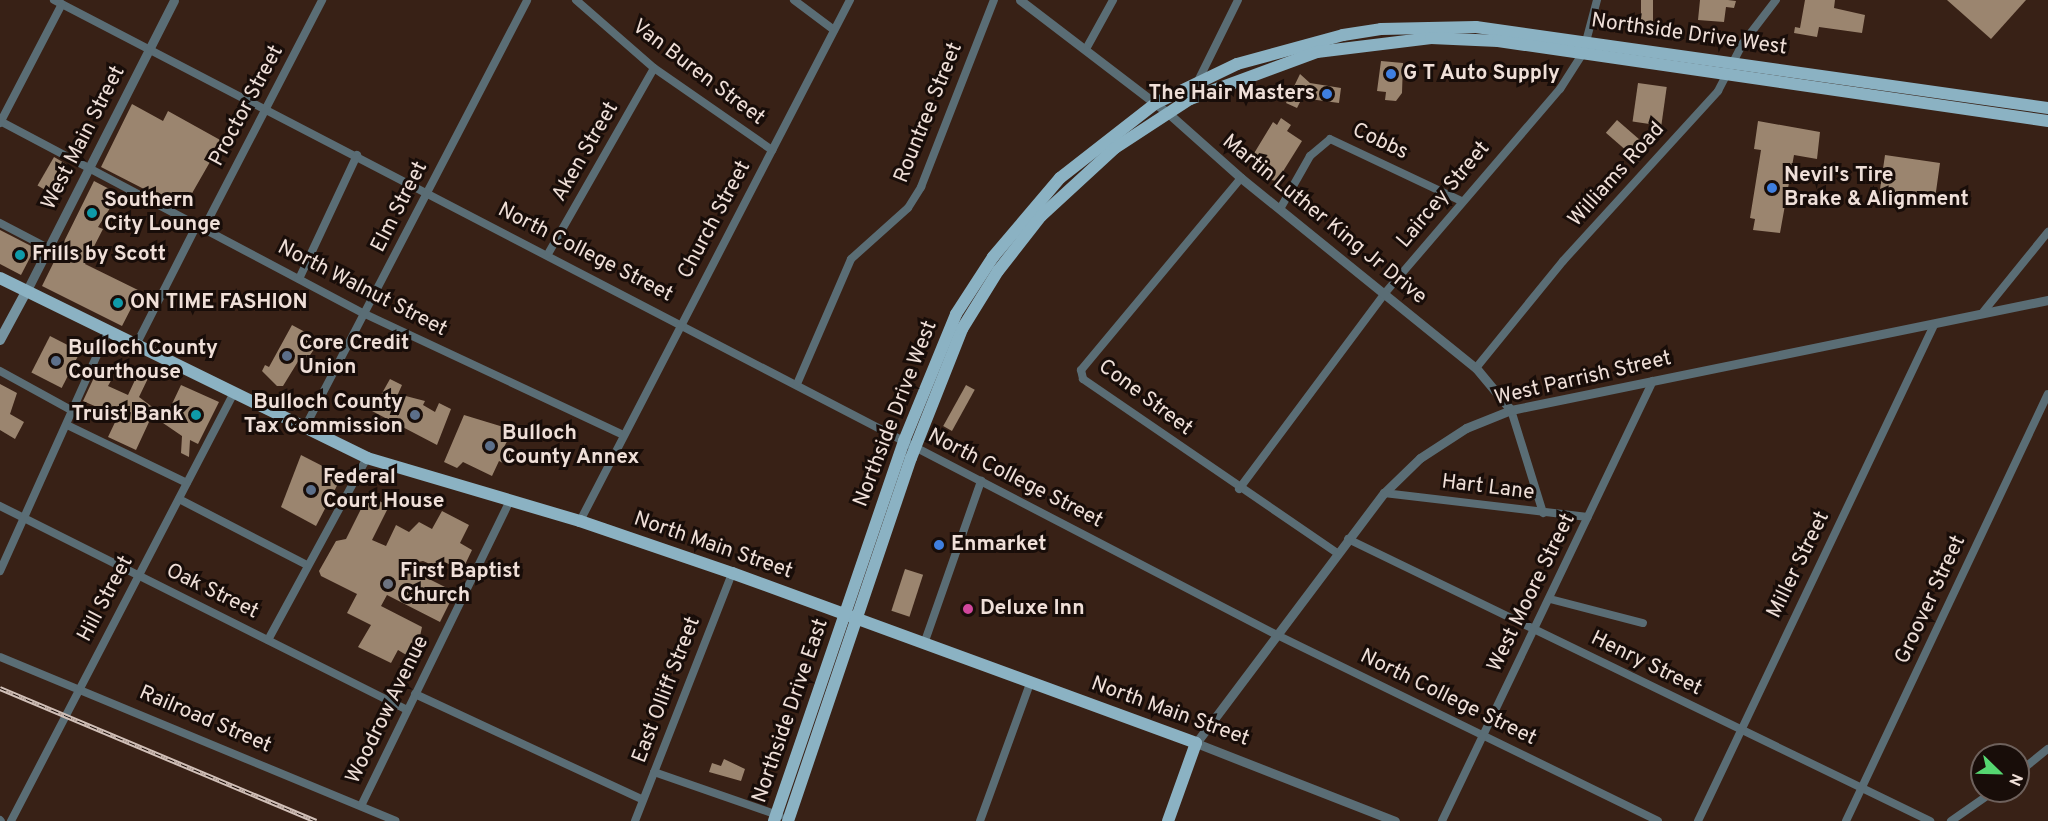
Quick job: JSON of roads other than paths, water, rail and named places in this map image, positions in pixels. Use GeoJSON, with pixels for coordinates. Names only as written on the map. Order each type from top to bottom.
{"type":"FeatureCollection","features":[{"type":"Feature","properties":{"kind":"main road","name":"Northside Drive West"},"geometry":{"type":"LineString","coordinates":[[850,615],[952,323],[993,257],[1060,178],[1156,103],[1198,81],[1295,46],[1381,28],[1476,27],[1588,40],[2048,108]]}},
{"type":"Feature","properties":{"kind":"main road","name":"Northside Drive West"},"geometry":{"type":"LineString","coordinates":[[909,444],[962,329],[998,271],[1041,216],[1077,180],[1168,113],[1216,87],[1267,67],[1317,52],[1383,41],[1498,41],[2048,121]]}},
{"type":"Feature","properties":{"kind":"main road","name":"North Main Street"},"geometry":{"type":"LineString","coordinates":[[0,278],[367,458],[580,521],[732,573],[925,641],[1196,743]]}},
{"type":"Feature","properties":{"kind":"main road"},"geometry":{"type":"LineString","coordinates":[[0,340],[26,292]]}},
{"type":"Feature","properties":{"kind":"main road","name":"Northside Drive East"},"geometry":{"type":"LineString","coordinates":[[775,818],[850,615]]}},
{"type":"Feature","properties":{"kind":"main road","name":"Northside Drive East"},"geometry":{"type":"LineString","coordinates":[[789,820],[850,615]]}},
{"type":"Feature","properties":{"kind":"main road"},"geometry":{"type":"LineString","coordinates":[[1168,821],[1196,743]]}},
{"type":"Feature","properties":{"kind":"street","name":"West Main Street"},"geometry":{"type":"LineString","coordinates":[[26,292],[174,0]]}},
{"type":"Feature","properties":{"kind":"street","name":"Proctor Street"},"geometry":{"type":"LineString","coordinates":[[136,345],[267,107],[322,0]]}},
{"type":"Feature","properties":{"kind":"street","name":"Elm Street"},"geometry":{"type":"LineString","coordinates":[[304,429],[527,0]]}},
{"type":"Feature","properties":{"kind":"street","name":"Van Buren Street"},"geometry":{"type":"LineString","coordinates":[[576,0],[654,68],[772,150]]}},
{"type":"Feature","properties":{"kind":"street"},"geometry":{"type":"LineString","coordinates":[[794,0],[834,30]]}},
{"type":"Feature","properties":{"kind":"street","name":"Church Street"},"geometry":{"type":"LineString","coordinates":[[580,521],[850,0]]}},
{"type":"Feature","properties":{"kind":"street","name":"Rountree Street"},"geometry":{"type":"LineString","coordinates":[[797,384],[851,259],[908,208],[921,187],[994,0]]}},
{"type":"Feature","properties":{"kind":"street","name":"Martin Luther King Jr Drive"},"geometry":{"type":"LineString","coordinates":[[1020,0],[1156,103],[1240,178],[1476,368],[1511,410],[1543,513]]}},
{"type":"Feature","properties":{"kind":"street"},"geometry":{"type":"LineString","coordinates":[[1086,49],[1113,0]]}},
{"type":"Feature","properties":{"kind":"street"},"geometry":{"type":"LineString","coordinates":[[1198,81],[1238,0]]}},
{"type":"Feature","properties":{"kind":"street","name":"Laircey Street"},"geometry":{"type":"LineString","coordinates":[[1239,489],[1385,293],[1461,201],[1560,89],[1583,53],[1597,0]]}},
{"type":"Feature","properties":{"kind":"street","name":"Williams Road"},"geometry":{"type":"LineString","coordinates":[[1476,368],[1563,261],[1718,91],[1734,62],[1776,0]]}},
{"type":"Feature","properties":{"kind":"street","name":"North College Street"},"geometry":{"type":"LineString","coordinates":[[58,2],[267,107],[1275,634],[1658,821]]}},
{"type":"Feature","properties":{"kind":"street"},"geometry":{"type":"LineString","coordinates":[[0,122],[58,2]]}},
{"type":"Feature","properties":{"kind":"street","name":"Aken Street"},"geometry":{"type":"LineString","coordinates":[[548,254],[654,68]]}},
{"type":"Feature","properties":{"kind":"street","name":"North Walnut Street"},"geometry":{"type":"LineString","coordinates":[[0,122],[365,314],[624,435]]}},
{"type":"Feature","properties":{"kind":"street","name":"Cobbs"},"geometry":{"type":"LineString","coordinates":[[1280,209],[1310,156],[1330,139],[1461,201]]}},
{"type":"Feature","properties":{"kind":"street"},"geometry":{"type":"LineString","coordinates":[[299,279],[357,155]]}},
{"type":"Feature","properties":{"kind":"street","name":"Cone Street"},"geometry":{"type":"LineString","coordinates":[[1240,178],[1081,370],[1083,379],[1239,489],[1337,554]]}},
{"type":"Feature","properties":{"kind":"street"},"geometry":{"type":"LineString","coordinates":[[0,223],[48,248]]}},
{"type":"Feature","properties":{"kind":"street"},"geometry":{"type":"LineString","coordinates":[[1984,311],[2048,232]]}},
{"type":"Feature","properties":{"kind":"street","name":"West Parrish Street"},"geometry":{"type":"LineString","coordinates":[[1196,743],[1275,634],[1384,493],[1445,440],[1511,410],[1934,325],[1984,311],[2048,300]]}},
{"type":"Feature","properties":{"kind":"street","name":"Miller Street"},"geometry":{"type":"LineString","coordinates":[[1698,821],[1934,325]]}},
{"type":"Feature","properties":{"kind":"street"},"geometry":{"type":"LineString","coordinates":[[0,570],[108,331]]}},
{"type":"Feature","properties":{"kind":"street"},"geometry":{"type":"LineString","coordinates":[[0,371],[71,410]]}},
{"type":"Feature","properties":{"kind":"street","name":"West Moore Street"},"geometry":{"type":"LineString","coordinates":[[1442,821],[1653,381]]}},
{"type":"Feature","properties":{"kind":"street","name":"Hill Street"},"geometry":{"type":"LineString","coordinates":[[11,821],[233,394]]}},
{"type":"Feature","properties":{"kind":"street","name":"Groover Street"},"geometry":{"type":"LineString","coordinates":[[1846,821],[2048,394]]}},
{"type":"Feature","properties":{"kind":"street"},"geometry":{"type":"LineString","coordinates":[[67,425],[188,483]]}},
{"type":"Feature","properties":{"kind":"street"},"geometry":{"type":"LineString","coordinates":[[268,640],[367,458]]}},
{"type":"Feature","properties":{"kind":"street"},"geometry":{"type":"LineString","coordinates":[[925,641],[981,481]]}},
{"type":"Feature","properties":{"kind":"street","name":"Hart Lane"},"geometry":{"type":"LineString","coordinates":[[1384,493],[1588,517]]}},
{"type":"Feature","properties":{"kind":"street"},"geometry":{"type":"LineString","coordinates":[[179,499],[308,565]]}},
{"type":"Feature","properties":{"kind":"street","name":"Woodrow Avenue"},"geometry":{"type":"LineString","coordinates":[[361,806],[510,500]]}},
{"type":"Feature","properties":{"kind":"street","name":"Oak Street"},"geometry":{"type":"LineString","coordinates":[[0,506],[407,710]]}},
{"type":"Feature","properties":{"kind":"street","name":"Henry Street"},"geometry":{"type":"LineString","coordinates":[[1348,539],[1740,731],[1930,821]]}},
{"type":"Feature","properties":{"kind":"street","name":"East Olliff Street"},"geometry":{"type":"LineString","coordinates":[[635,821],[732,573]]}},
{"type":"Feature","properties":{"kind":"street"},"geometry":{"type":"LineString","coordinates":[[1550,599],[1643,623]]}},
{"type":"Feature","properties":{"kind":"street","name":"Railroad Street"},"geometry":{"type":"LineString","coordinates":[[0,657],[80,688],[395,821]]}},
{"type":"Feature","properties":{"kind":"street"},"geometry":{"type":"LineString","coordinates":[[980,821],[1030,681]]}},
{"type":"Feature","properties":{"kind":"street"},"geometry":{"type":"LineString","coordinates":[[415,694],[643,800]]}},
{"type":"Feature","properties":{"kind":"street","name":"North Main Street"},"geometry":{"type":"LineString","coordinates":[[1196,743],[1395,821]]}},
{"type":"Feature","properties":{"kind":"street"},"geometry":{"type":"LineString","coordinates":[[2030,763],[2048,749]]}},
{"type":"Feature","properties":{"kind":"street"},"geometry":{"type":"LineString","coordinates":[[654,772],[775,818],[789,820]]}},
{"type":"Feature","properties":{"kind":"street"},"geometry":{"type":"LineString","coordinates":[[1951,821],[1977,803]]}},
{"type":"Feature","properties":{"kind":"railway"},"geometry":{"type":"LineString","coordinates":[[0,688],[316,821]]}},
{"type":"Feature","properties":{"kind":"place","name":"G T Auto Supply"},"geometry":{"type":"Point","coordinates":[1391,74]}},
{"type":"Feature","properties":{"kind":"place","name":"The Hair Masters"},"geometry":{"type":"Point","coordinates":[1327,94]}},
{"type":"Feature","properties":{"kind":"place","name":"Nevil's Tire Brake & Alignment"},"geometry":{"type":"Point","coordinates":[1772,188]}},
{"type":"Feature","properties":{"kind":"place","name":"Southern City Lounge"},"geometry":{"type":"Point","coordinates":[92,213]}},
{"type":"Feature","properties":{"kind":"place","name":"Frills by Scott"},"geometry":{"type":"Point","coordinates":[20,255]}},
{"type":"Feature","properties":{"kind":"place","name":"ON TIME FASHION"},"geometry":{"type":"Point","coordinates":[118,303]}},
{"type":"Feature","properties":{"kind":"place","name":"Core Credit Union"},"geometry":{"type":"Point","coordinates":[287,356]}},
{"type":"Feature","properties":{"kind":"place","name":"Bulloch County Courthouse"},"geometry":{"type":"Point","coordinates":[56,361]}},
{"type":"Feature","properties":{"kind":"place","name":"Truist Bank"},"geometry":{"type":"Point","coordinates":[196,415]}},
{"type":"Feature","properties":{"kind":"place","name":"Bulloch County Tax Commission"},"geometry":{"type":"Point","coordinates":[415,415]}},
{"type":"Feature","properties":{"kind":"place","name":"Bulloch County Annex"},"geometry":{"type":"Point","coordinates":[490,446]}},
{"type":"Feature","properties":{"kind":"place","name":"Federal Court House"},"geometry":{"type":"Point","coordinates":[311,490]}},
{"type":"Feature","properties":{"kind":"place","name":"Enmarket"},"geometry":{"type":"Point","coordinates":[939,545]}},
{"type":"Feature","properties":{"kind":"place","name":"First Baptist Church"},"geometry":{"type":"Point","coordinates":[388,584]}},
{"type":"Feature","properties":{"kind":"place","name":"Deluxe Inn"},"geometry":{"type":"Point","coordinates":[968,609]}}]}
